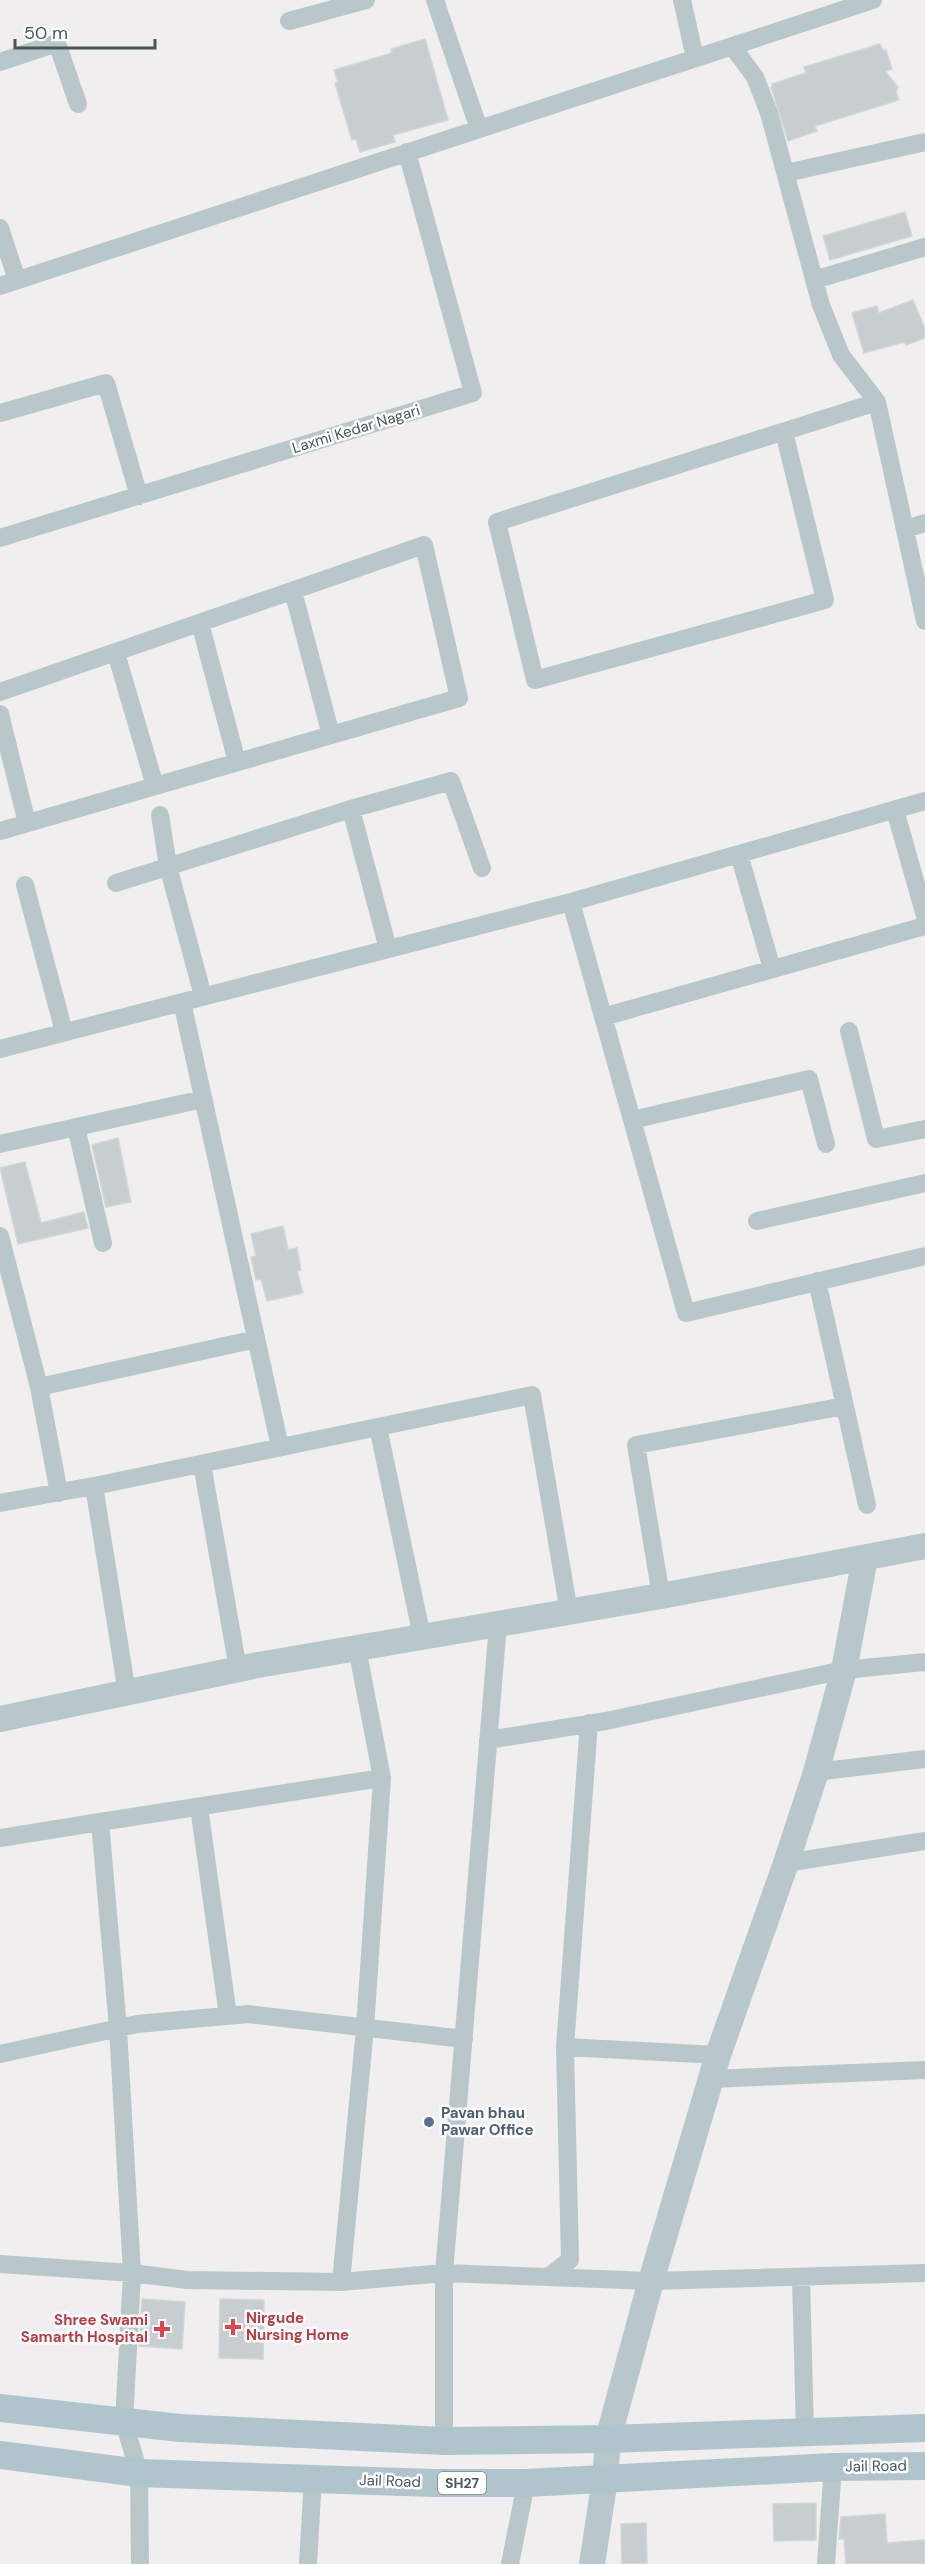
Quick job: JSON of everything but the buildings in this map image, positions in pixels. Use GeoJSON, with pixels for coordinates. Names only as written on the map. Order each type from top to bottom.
{"type":"FeatureCollection","features":[{"type":"Feature","properties":{"kind":"main road"},"geometry":{"type":"LineString","coordinates":[[0,2408],[180,2428],[444,2441],[608,2439],[925,2428]]}},
{"type":"Feature","properties":{"kind":"main road","name":"Jail Road"},"geometry":{"type":"LineString","coordinates":[[0,2455],[138,2473],[433,2483],[526,2483],[832,2467],[925,2466]]}},
{"type":"Feature","properties":{"kind":"street"},"geometry":{"type":"LineString","coordinates":[[288,21],[366,0]]}},
{"type":"Feature","properties":{"kind":"street"},"geometry":{"type":"LineString","coordinates":[[435,0],[479,129]]}},
{"type":"Feature","properties":{"kind":"street"},"geometry":{"type":"LineString","coordinates":[[682,0],[695,58]]}},
{"type":"Feature","properties":{"kind":"street"},"geometry":{"type":"LineString","coordinates":[[0,228],[9,283],[873,0]]}},
{"type":"Feature","properties":{"kind":"street"},"geometry":{"type":"LineString","coordinates":[[0,62],[57,43],[78,104]]}},
{"type":"Feature","properties":{"kind":"street"},"geometry":{"type":"LineString","coordinates":[[732,46],[758,86],[769,113],[821,305],[841,354],[877,402],[925,621]]}},
{"type":"Feature","properties":{"kind":"street"},"geometry":{"type":"LineString","coordinates":[[786,173],[925,142]]}},
{"type":"Feature","properties":{"kind":"street","name":"Laxmi Kedar Nagari"},"geometry":{"type":"LineString","coordinates":[[0,538],[473,393],[407,153]]}},
{"type":"Feature","properties":{"kind":"street"},"geometry":{"type":"LineString","coordinates":[[814,280],[925,247]]}},
{"type":"Feature","properties":{"kind":"street"},"geometry":{"type":"LineString","coordinates":[[0,413],[106,383],[139,496]]}},
{"type":"Feature","properties":{"kind":"street"},"geometry":{"type":"LineString","coordinates":[[784,432],[825,600],[536,680],[497,522],[877,402]]}},
{"type":"Feature","properties":{"kind":"street"},"geometry":{"type":"LineString","coordinates":[[905,529],[925,523]]}},
{"type":"Feature","properties":{"kind":"street"},"geometry":{"type":"LineString","coordinates":[[0,692],[424,545],[459,698],[0,831]]}},
{"type":"Feature","properties":{"kind":"street"},"geometry":{"type":"LineString","coordinates":[[292,591],[331,735]]}},
{"type":"Feature","properties":{"kind":"street"},"geometry":{"type":"LineString","coordinates":[[200,623],[237,762]]}},
{"type":"Feature","properties":{"kind":"street"},"geometry":{"type":"LineString","coordinates":[[116,653],[155,786]]}},
{"type":"Feature","properties":{"kind":"street"},"geometry":{"type":"LineString","coordinates":[[0,714],[27,824]]}},
{"type":"Feature","properties":{"kind":"street"},"geometry":{"type":"LineString","coordinates":[[116,883],[351,809],[451,781],[482,868]]}},
{"type":"Feature","properties":{"kind":"street"},"geometry":{"type":"LineString","coordinates":[[0,1048],[571,902],[925,801]]}},
{"type":"Feature","properties":{"kind":"street"},"geometry":{"type":"LineString","coordinates":[[351,809],[388,949]]}},
{"type":"Feature","properties":{"kind":"street"},"geometry":{"type":"LineString","coordinates":[[895,810],[925,916]]}},
{"type":"Feature","properties":{"kind":"street"},"geometry":{"type":"LineString","coordinates":[[160,815],[168,866],[203,996]]}},
{"type":"Feature","properties":{"kind":"street"},"geometry":{"type":"LineString","coordinates":[[739,854],[772,969]]}},
{"type":"Feature","properties":{"kind":"street"},"geometry":{"type":"LineString","coordinates":[[25,885],[64,1032]]}},
{"type":"Feature","properties":{"kind":"street"},"geometry":{"type":"LineString","coordinates":[[571,902],[686,1313],[925,1256]]}},
{"type":"Feature","properties":{"kind":"street"},"geometry":{"type":"LineString","coordinates":[[603,1017],[925,926]]}},
{"type":"Feature","properties":{"kind":"street"},"geometry":{"type":"LineString","coordinates":[[182,1002],[280,1448]]}},
{"type":"Feature","properties":{"kind":"street"},"geometry":{"type":"LineString","coordinates":[[849,1031],[876,1140],[925,1129]]}},
{"type":"Feature","properties":{"kind":"street"},"geometry":{"type":"LineString","coordinates":[[632,1120],[809,1078],[826,1144]]}},
{"type":"Feature","properties":{"kind":"street"},"geometry":{"type":"LineString","coordinates":[[0,1144],[203,1099]]}},
{"type":"Feature","properties":{"kind":"street"},"geometry":{"type":"LineString","coordinates":[[76,1127],[103,1243]]}},
{"type":"Feature","properties":{"kind":"street"},"geometry":{"type":"LineString","coordinates":[[757,1221],[925,1183]]}},
{"type":"Feature","properties":{"kind":"street"},"geometry":{"type":"LineString","coordinates":[[0,1236],[39,1387],[59,1493]]}},
{"type":"Feature","properties":{"kind":"street"},"geometry":{"type":"LineString","coordinates":[[817,1281],[867,1505]]}},
{"type":"Feature","properties":{"kind":"street"},"geometry":{"type":"LineString","coordinates":[[39,1387],[256,1339]]}},
{"type":"Feature","properties":{"kind":"street"},"geometry":{"type":"LineString","coordinates":[[0,1503],[94,1486],[532,1395],[569,1612]]}},
{"type":"Feature","properties":{"kind":"street"},"geometry":{"type":"LineString","coordinates":[[661,1596],[636,1445],[844,1406]]}},
{"type":"Feature","properties":{"kind":"street"},"geometry":{"type":"LineString","coordinates":[[378,1427],[422,1637]]}},
{"type":"Feature","properties":{"kind":"street"},"geometry":{"type":"LineString","coordinates":[[202,1464],[238,1669]]}},
{"type":"Feature","properties":{"kind":"street"},"geometry":{"type":"LineString","coordinates":[[94,1486],[127,1693]]}},
{"type":"Feature","properties":{"kind":"street"},"geometry":{"type":"LineString","coordinates":[[0,1719],[238,1669],[661,1596],[925,1546]]}},
{"type":"Feature","properties":{"kind":"street"},"geometry":{"type":"LineString","coordinates":[[592,2564],[605,2479],[608,2439],[651,2281],[715,2067],[816,1772],[844,1670],[865,1558]]}},
{"type":"Feature","properties":{"kind":"street"},"geometry":{"type":"LineString","coordinates":[[444,2441],[444,2273],[498,1624]]}},
{"type":"Feature","properties":{"kind":"street"},"geometry":{"type":"LineString","coordinates":[[341,2282],[365,2028],[382,1778],[357,1648]]}},
{"type":"Feature","properties":{"kind":"street"},"geometry":{"type":"LineString","coordinates":[[488,1740],[589,1724],[844,1670],[925,1662]]}},
{"type":"Feature","properties":{"kind":"street"},"geometry":{"type":"LineString","coordinates":[[548,2277],[570,2260],[565,2048],[589,1724]]}},
{"type":"Feature","properties":{"kind":"street"},"geometry":{"type":"LineString","coordinates":[[816,1772],[925,1759]]}},
{"type":"Feature","properties":{"kind":"street"},"geometry":{"type":"LineString","coordinates":[[0,1838],[382,1778]]}},
{"type":"Feature","properties":{"kind":"street"},"geometry":{"type":"LineString","coordinates":[[200,1807],[228,2016]]}},
{"type":"Feature","properties":{"kind":"street"},"geometry":{"type":"LineString","coordinates":[[100,1822],[118,2028],[132,2273],[124,2422],[138,2473],[141,2564]]}},
{"type":"Feature","properties":{"kind":"street"},"geometry":{"type":"LineString","coordinates":[[786,1863],[925,1841]]}},
{"type":"Feature","properties":{"kind":"street"},"geometry":{"type":"LineString","coordinates":[[0,2054],[137,2024],[248,2014],[464,2039]]}},
{"type":"Feature","properties":{"kind":"street"},"geometry":{"type":"LineString","coordinates":[[565,2048],[715,2067],[925,2070]]}},
{"type":"Feature","properties":{"kind":"street"},"geometry":{"type":"LineString","coordinates":[[0,2264],[132,2273],[187,2280],[341,2282],[444,2273],[651,2281],[925,2273]]}},
{"type":"Feature","properties":{"kind":"street"},"geometry":{"type":"LineString","coordinates":[[801,2277],[805,2433]]}},
{"type":"Feature","properties":{"kind":"street"},"geometry":{"type":"LineString","coordinates":[[826,2564],[832,2467]]}},
{"type":"Feature","properties":{"kind":"street"},"geometry":{"type":"LineString","coordinates":[[308,2564],[313,2478]]}},
{"type":"Feature","properties":{"kind":"street"},"geometry":{"type":"LineString","coordinates":[[510,2564],[526,2483]]}},
{"type":"Feature","properties":{"kind":"place","name":"Pavan bhau Pawar Office"},"geometry":{"type":"Point","coordinates":[429,2122]}},
{"type":"Feature","properties":{"kind":"place","name":"Nirgude Nursing Home"},"geometry":{"type":"Point","coordinates":[233,2327]}},
{"type":"Feature","properties":{"kind":"place","name":"Shree Swami Samarth Hospital"},"geometry":{"type":"Point","coordinates":[162,2329]}}]}
